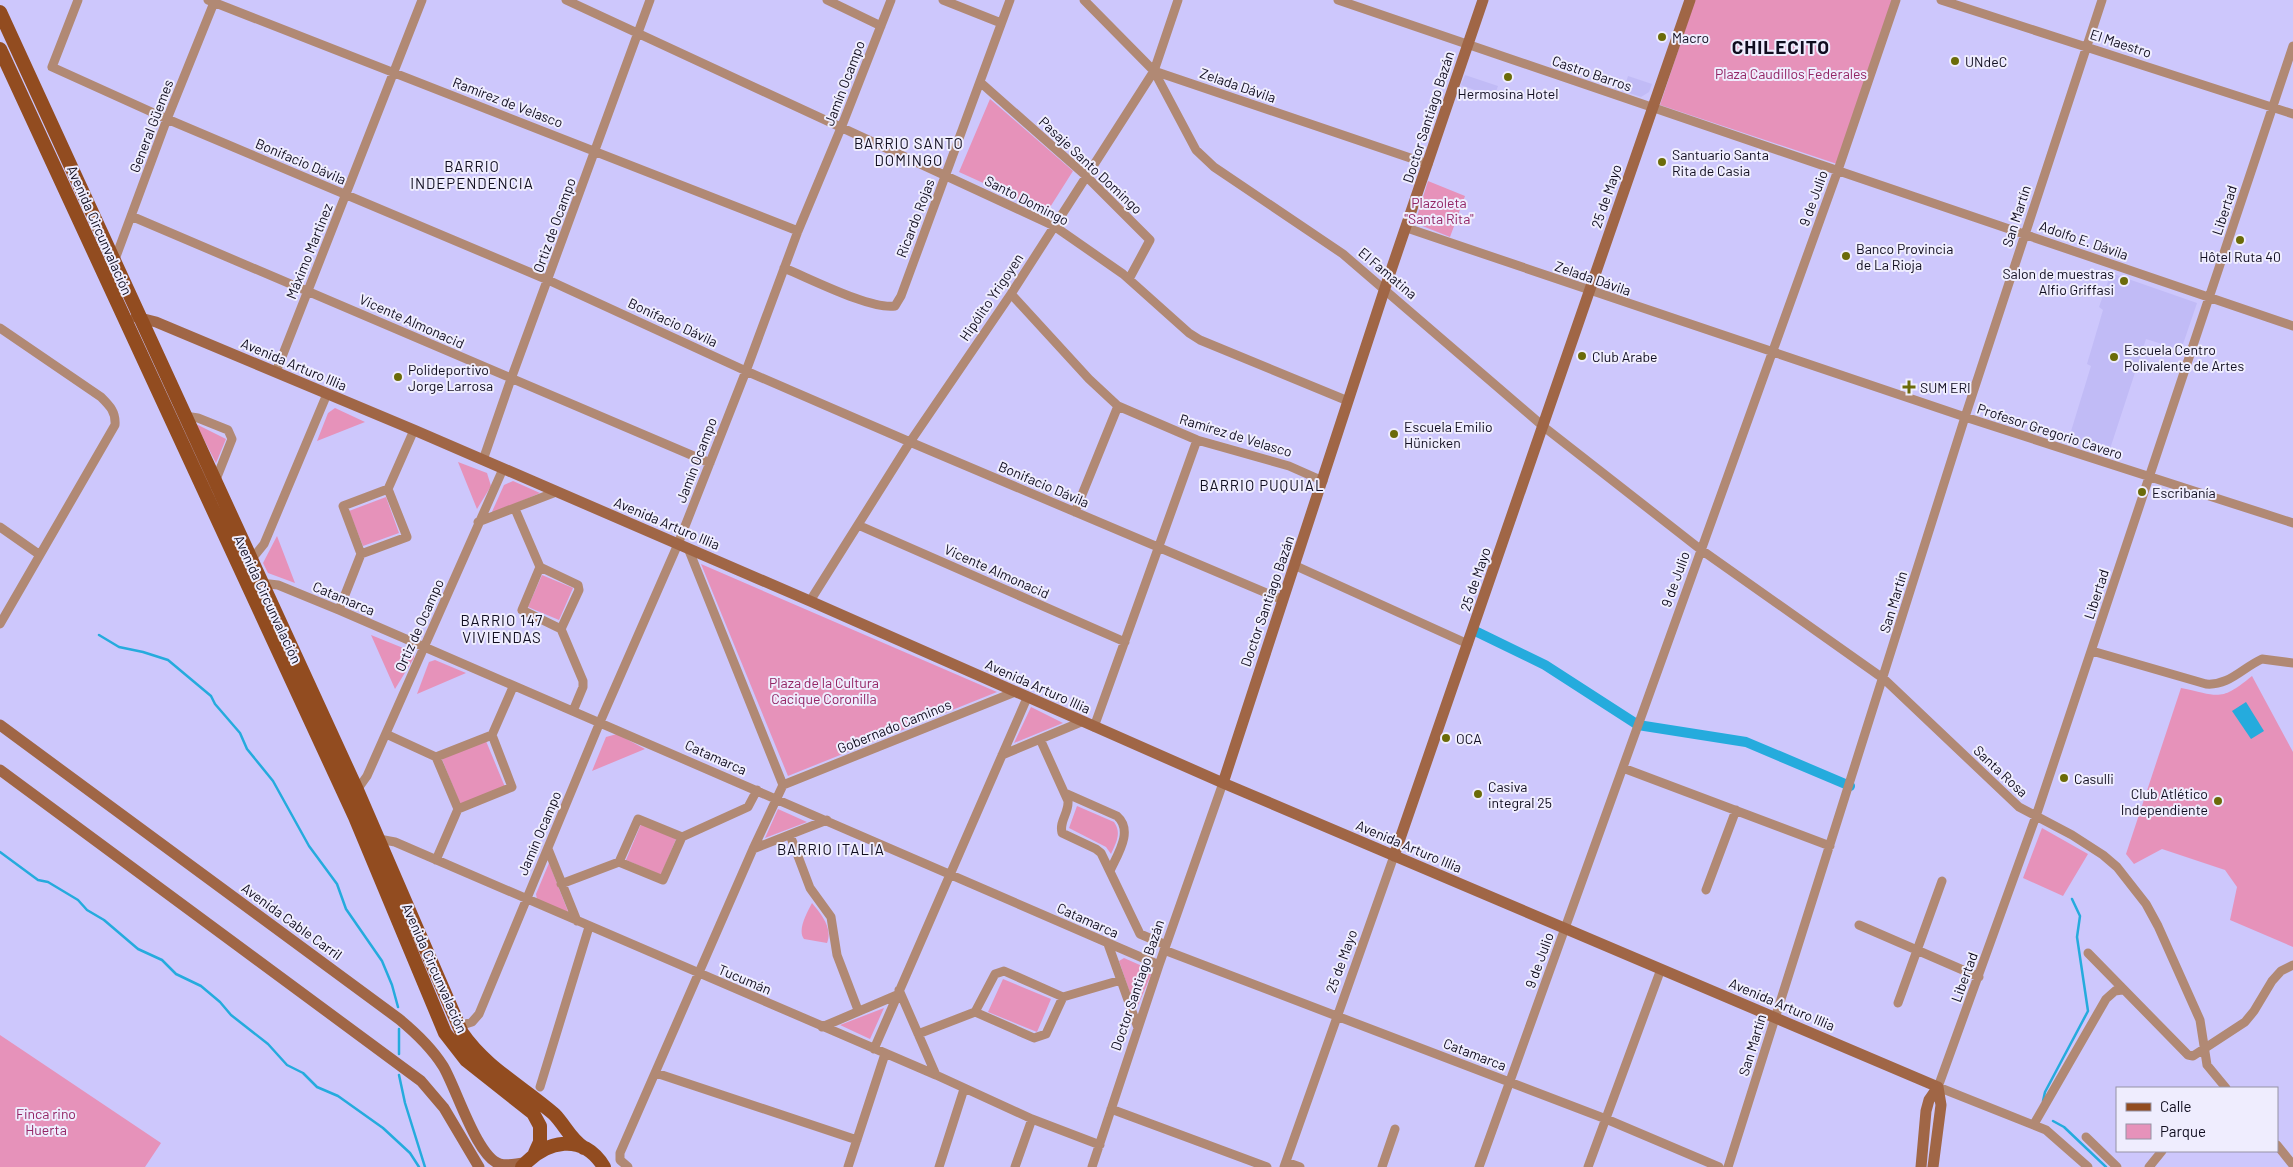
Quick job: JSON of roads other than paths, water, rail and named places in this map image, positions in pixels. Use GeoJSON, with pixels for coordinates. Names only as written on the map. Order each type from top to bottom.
{"type":"FeatureCollection","features":[{"type":"Feature","properties":{"kind":"main road","name":"Doctor Santiago Bazán"},"geometry":{"type":"LineString","coordinates":[[1223,783],[1296,566],[1348,401],[1483,0]]}},
{"type":"Feature","properties":{"kind":"main road","name":"25 de Mayo"},"geometry":{"type":"LineString","coordinates":[[1394,856],[1544,427],[1690,0]]}},
{"type":"Feature","properties":{"kind":"main road","name":"Avenida Circunvalación"},"geometry":{"type":"LineString","coordinates":[[0,12],[114,262],[132,317],[355,817],[445,1034],[466,1060],[534,1113],[538,1119],[540,1133],[528,1161]]}},
{"type":"Feature","properties":{"kind":"main road","name":"Avenida Circunvalación"},"geometry":{"type":"LineString","coordinates":[[0,49],[132,317],[185,416],[357,790],[459,1026],[475,1050],[556,1116],[568,1135],[598,1158],[604,1167]]}},
{"type":"Feature","properties":{"kind":"main road","name":"Avenida Arturo Illia"},"geometry":{"type":"LineString","coordinates":[[132,317],[276,372],[414,430],[810,601],[1081,722],[1938,1087]]}},
{"type":"Feature","properties":{"kind":"main road","name":"Avenida Cable Carril"},"geometry":{"type":"LineString","coordinates":[[0,725],[399,1019],[425,1041],[444,1067],[474,1136],[490,1158],[498,1164],[528,1161]]}},
{"type":"Feature","properties":{"kind":"main road"},"geometry":{"type":"LineString","coordinates":[[0,770],[420,1081],[444,1108],[479,1167]]}},
{"type":"Feature","properties":{"kind":"main road"},"geometry":{"type":"LineString","coordinates":[[1921,1167],[1929,1100],[1938,1087]]}},
{"type":"Feature","properties":{"kind":"main road"},"geometry":{"type":"LineString","coordinates":[[1933,1167],[1941,1104],[1938,1087]]}},
{"type":"Feature","properties":{"kind":"main road"},"geometry":{"type":"LineString","coordinates":[[528,1161],[556,1144],[573,1144],[584,1148]]}},
{"type":"Feature","properties":{"kind":"street","name":"Bonifacio Dávila"},"geometry":{"type":"LineString","coordinates":[[78,0],[52,67],[167,119],[548,280],[746,371],[1158,549],[1283,600]]}},
{"type":"Feature","properties":{"kind":"street","name":"Máximo Martinez"},"geometry":{"type":"LineString","coordinates":[[276,372],[422,0]]}},
{"type":"Feature","properties":{"kind":"street","name":"Santo Domingo"},"geometry":{"type":"LineString","coordinates":[[566,0],[1054,226],[1129,279],[1200,340],[1348,401]]}},
{"type":"Feature","properties":{"kind":"street","name":"Ortiz de Ocampo"},"geometry":{"type":"LineString","coordinates":[[483,460],[650,0]]}},
{"type":"Feature","properties":{"kind":"street"},"geometry":{"type":"LineString","coordinates":[[827,0],[881,26]]}},
{"type":"Feature","properties":{"kind":"street","name":"Jamín Ocampo"},"geometry":{"type":"LineString","coordinates":[[459,1026],[472,1022],[479,1014],[600,722],[683,546],[710,463],[798,230],[841,128],[891,0]]}},
{"type":"Feature","properties":{"kind":"street"},"geometry":{"type":"LineString","coordinates":[[943,0],[1001,23]]}},
{"type":"Feature","properties":{"kind":"street","name":"Ricardo Rojas"},"geometry":{"type":"LineString","coordinates":[[784,268],[870,302],[885,307],[895,306],[946,176],[1010,0]]}},
{"type":"Feature","properties":{"kind":"street","name":"El Famatina"},"geometry":{"type":"LineString","coordinates":[[1084,0],[1154,71],[1196,150],[1214,167],[1244,189],[1304,226],[1344,254],[1386,288],[1544,427],[1700,549]]}},
{"type":"Feature","properties":{"kind":"street","name":"Hipólito Yrigoyen"},"geometry":{"type":"LineString","coordinates":[[810,601],[910,442],[1011,294],[1154,71],[1178,0]]}},
{"type":"Feature","properties":{"kind":"street","name":"Castro Barros"},"geometry":{"type":"LineString","coordinates":[[1338,0],[1838,170]]}},
{"type":"Feature","properties":{"kind":"street","name":"9 de Julio"},"geometry":{"type":"LineString","coordinates":[[1479,1167],[1838,170],[1896,0]]}},
{"type":"Feature","properties":{"kind":"street","name":"El Maestro"},"geometry":{"type":"LineString","coordinates":[[1941,0],[2293,114]]}},
{"type":"Feature","properties":{"kind":"street","name":"San Martín"},"geometry":{"type":"LineString","coordinates":[[1728,1167],[1965,417],[2102,0]]}},
{"type":"Feature","properties":{"kind":"street","name":"Ramírez de Velasco"},"geometry":{"type":"LineString","coordinates":[[212,1],[798,230]]}},
{"type":"Feature","properties":{"kind":"street","name":"General Güemes"},"geometry":{"type":"LineString","coordinates":[[114,262],[212,1]]}},
{"type":"Feature","properties":{"kind":"street","name":"Libertad"},"geometry":{"type":"LineString","coordinates":[[1938,1087],[2036,816],[2092,652],[2148,478],[2293,46]]}},
{"type":"Feature","properties":{"kind":"street","name":"Zelada Dávila"},"geometry":{"type":"LineString","coordinates":[[1154,71],[1428,164]]}},
{"type":"Feature","properties":{"kind":"street","name":"Pasaje Santo Domingo"},"geometry":{"type":"LineString","coordinates":[[980,82],[1086,175],[1150,240],[1129,279]]}},
{"type":"Feature","properties":{"kind":"street","name":"Adolfo E. Dávila"},"geometry":{"type":"LineString","coordinates":[[1838,170],[2293,326]]}},
{"type":"Feature","properties":{"kind":"street","name":"Vicente Almonacid"},"geometry":{"type":"LineString","coordinates":[[131,216],[710,463]]}},
{"type":"Feature","properties":{"kind":"street","name":"Zelada Dávila"},"geometry":{"type":"LineString","coordinates":[[1407,228],[1771,352]]}},
{"type":"Feature","properties":{"kind":"street","name":"Ramírez de Velasco"},"geometry":{"type":"LineString","coordinates":[[1011,294],[1090,379],[1118,406],[1197,440],[1289,466],[1323,481]]}},
{"type":"Feature","properties":{"kind":"street"},"geometry":{"type":"LineString","coordinates":[[0,328],[101,397],[115,415],[115,425],[0,624]]}},
{"type":"Feature","properties":{"kind":"street","name":"Profesor Gregorio Cavero"},"geometry":{"type":"LineString","coordinates":[[1771,352],[2148,478],[2293,523]]}},
{"type":"Feature","properties":{"kind":"street"},"geometry":{"type":"LineString","coordinates":[[251,560],[264,544],[327,394]]}},
{"type":"Feature","properties":{"kind":"street"},"geometry":{"type":"LineString","coordinates":[[1075,512],[1118,406]]}},
{"type":"Feature","properties":{"kind":"street"},"geometry":{"type":"LineString","coordinates":[[185,416],[198,418],[228,430],[231,434],[232,439],[215,482]]}},
{"type":"Feature","properties":{"kind":"street"},"geometry":{"type":"LineString","coordinates":[[339,610],[361,554],[343,506],[388,489],[414,430]]}},
{"type":"Feature","properties":{"kind":"street"},"geometry":{"type":"LineString","coordinates":[[1094,727],[1197,440]]}},
{"type":"Feature","properties":{"kind":"street","name":"Ortiz de Ocampo"},"geometry":{"type":"LineString","coordinates":[[357,790],[368,776],[478,522],[503,469]]}},
{"type":"Feature","properties":{"kind":"street"},"geometry":{"type":"LineString","coordinates":[[361,554],[407,536],[388,489]]}},
{"type":"Feature","properties":{"kind":"street"},"geometry":{"type":"LineString","coordinates":[[478,522],[556,492]]}},
{"type":"Feature","properties":{"kind":"street"},"geometry":{"type":"LineString","coordinates":[[515,509],[540,567],[578,586],[579,590],[561,629]]}},
{"type":"Feature","properties":{"kind":"street","name":"Vicente Almonacid"},"geometry":{"type":"LineString","coordinates":[[858,525],[1125,642]]}},
{"type":"Feature","properties":{"kind":"street"},"geometry":{"type":"LineString","coordinates":[[0,527],[40,555]]}},
{"type":"Feature","properties":{"kind":"street"},"geometry":{"type":"LineString","coordinates":[[628,1167],[620,1160],[620,1153],[753,849],[784,785],[683,546]]}},
{"type":"Feature","properties":{"kind":"street","name":"Santa Rosa"},"geometry":{"type":"LineString","coordinates":[[1700,549],[1884,678],[2013,803],[2103,855],[2128,879],[2146,904],[2158,926],[2189,994],[2200,1020],[2207,1065],[2220,1086]]}},
{"type":"Feature","properties":{"kind":"street"},"geometry":{"type":"LineString","coordinates":[[1296,566],[1468,644]]}},
{"type":"Feature","properties":{"kind":"street"},"geometry":{"type":"LineString","coordinates":[[540,567],[522,610],[561,629],[583,681],[583,687],[573,711]]}},
{"type":"Feature","properties":{"kind":"street","name":"Catamarca"},"geometry":{"type":"LineString","coordinates":[[261,582],[278,585],[339,610],[513,687],[600,722],[827,820],[1108,944],[1159,964]]}},
{"type":"Feature","properties":{"kind":"street"},"geometry":{"type":"LineString","coordinates":[[2092,652],[2206,684],[2217,685],[2227,681],[2262,659],[2293,663]]}},
{"type":"Feature","properties":{"kind":"street"},"geometry":{"type":"LineString","coordinates":[[436,860],[458,809],[512,788],[492,735],[513,687]]}},
{"type":"Feature","properties":{"kind":"street","name":"Gobernado Caminos"},"geometry":{"type":"LineString","coordinates":[[784,785],[1015,692]]}},
{"type":"Feature","properties":{"kind":"street"},"geometry":{"type":"LineString","coordinates":[[874,1049],[1027,698]]}},
{"type":"Feature","properties":{"kind":"street"},"geometry":{"type":"LineString","coordinates":[[1002,755],[1081,722]]}},
{"type":"Feature","properties":{"kind":"street"},"geometry":{"type":"LineString","coordinates":[[386,734],[436,757],[458,809]]}},
{"type":"Feature","properties":{"kind":"street"},"geometry":{"type":"LineString","coordinates":[[436,757],[492,735]]}},
{"type":"Feature","properties":{"kind":"street"},"geometry":{"type":"LineString","coordinates":[[1040,739],[1065,793],[1117,816],[1122,821],[1124,838],[1110,871]]}},
{"type":"Feature","properties":{"kind":"street"},"geometry":{"type":"LineString","coordinates":[[1623,768],[1830,846]]}},
{"type":"Feature","properties":{"kind":"street","name":"Doctor Santiago Bazán"},"geometry":{"type":"LineString","coordinates":[[1092,1167],[1159,964],[1223,783]]}},
{"type":"Feature","properties":{"kind":"street"},"geometry":{"type":"LineString","coordinates":[[562,884],[619,862],[663,880],[682,837],[748,807],[757,790]]}},
{"type":"Feature","properties":{"kind":"street","name":"Catamarca"},"geometry":{"type":"LineString","coordinates":[[1065,793],[1069,805],[1062,824],[1062,832],[1096,849],[1104,857],[1140,934],[1165,948],[1606,1119],[1719,1167]]}},
{"type":"Feature","properties":{"kind":"street"},"geometry":{"type":"LineString","coordinates":[[1706,890],[1736,810]]}},
{"type":"Feature","properties":{"kind":"street"},"geometry":{"type":"LineString","coordinates":[[619,862],[638,819],[682,837]]}},
{"type":"Feature","properties":{"kind":"street"},"geometry":{"type":"LineString","coordinates":[[753,849],[827,820]]}},
{"type":"Feature","properties":{"kind":"street"},"geometry":{"type":"LineString","coordinates":[[790,835],[810,888],[830,917],[837,955],[858,1010]]}},
{"type":"Feature","properties":{"kind":"street","name":"Tucumán"},"geometry":{"type":"LineString","coordinates":[[379,839],[395,842],[1032,1119],[1100,1144]]}},
{"type":"Feature","properties":{"kind":"street"},"geometry":{"type":"LineString","coordinates":[[548,849],[577,921]]}},
{"type":"Feature","properties":{"kind":"street","name":"25 de Mayo"},"geometry":{"type":"LineString","coordinates":[[1285,1164],[1394,856]]}},
{"type":"Feature","properties":{"kind":"street"},"geometry":{"type":"LineString","coordinates":[[1898,1003],[1942,881]]}},
{"type":"Feature","properties":{"kind":"street"},"geometry":{"type":"LineString","coordinates":[[1859,924],[1979,977]]}},
{"type":"Feature","properties":{"kind":"street"},"geometry":{"type":"LineString","coordinates":[[540,1087],[589,926]]}},
{"type":"Feature","properties":{"kind":"street"},"geometry":{"type":"LineString","coordinates":[[1108,944],[1138,1028]]}},
{"type":"Feature","properties":{"kind":"street"},"geometry":{"type":"LineString","coordinates":[[2088,953],[2122,990],[2188,1055],[2194,1056],[2205,1051],[2217,1040],[2245,1022],[2272,981],[2281,971],[2293,965]]}},
{"type":"Feature","properties":{"kind":"street"},"geometry":{"type":"LineString","coordinates":[[1588,1167],[1661,969]]}},
{"type":"Feature","properties":{"kind":"street"},"geometry":{"type":"LineString","coordinates":[[918,1034],[975,1012],[995,974],[1004,971],[1063,997],[1121,980]]}},
{"type":"Feature","properties":{"kind":"street"},"geometry":{"type":"LineString","coordinates":[[2034,1124],[2106,999],[2115,990],[2122,990]]}},
{"type":"Feature","properties":{"kind":"street"},"geometry":{"type":"LineString","coordinates":[[822,1027],[898,993]]}},
{"type":"Feature","properties":{"kind":"street"},"geometry":{"type":"LineString","coordinates":[[898,993],[936,1076]]}},
{"type":"Feature","properties":{"kind":"street"},"geometry":{"type":"LineString","coordinates":[[975,1012],[1034,1038],[1042,1037],[1046,1034],[1063,997]]}},
{"type":"Feature","properties":{"kind":"street"},"geometry":{"type":"LineString","coordinates":[[848,1167],[884,1054]]}},
{"type":"Feature","properties":{"kind":"street"},"geometry":{"type":"LineString","coordinates":[[656,1073],[857,1140]]}},
{"type":"Feature","properties":{"kind":"street"},"geometry":{"type":"LineString","coordinates":[[1938,1087],[2034,1124],[2056,1138],[2088,1167]]}},
{"type":"Feature","properties":{"kind":"street"},"geometry":{"type":"LineString","coordinates":[[940,1167],[964,1089]]}},
{"type":"Feature","properties":{"kind":"street"},"geometry":{"type":"LineString","coordinates":[[1111,1109],[1267,1167]]}},
{"type":"Feature","properties":{"kind":"street"},"geometry":{"type":"LineString","coordinates":[[1015,1167],[1032,1119]]}},
{"type":"Feature","properties":{"kind":"street"},"geometry":{"type":"LineString","coordinates":[[1382,1167],[1395,1129]]}},
{"type":"Feature","properties":{"kind":"street"},"geometry":{"type":"LineString","coordinates":[[2086,1137],[2117,1167]]}},
{"type":"Feature","properties":{"kind":"street"},"geometry":{"type":"LineString","coordinates":[[2278,1146],[2293,1164]]}},
{"type":"Feature","properties":{"kind":"street"},"geometry":{"type":"LineString","coordinates":[[2149,1167],[2161,1152]]}},
{"type":"Feature","properties":{"kind":"street"},"geometry":{"type":"LineString","coordinates":[[1285,1164],[1300,1167]]}},
{"type":"Feature","properties":{"kind":"water"},"geometry":{"type":"Polygon","coordinates":[[[2246,702],[2264,731],[2251,739],[2232,711],[2246,702]]]}},
{"type":"Feature","properties":{"kind":"waterway"},"geometry":{"type":"LineString","coordinates":[[1473,630],[1545,665],[1638,725],[1746,742],[1850,786]]}},
{"type":"Feature","properties":{"kind":"waterway"},"geometry":{"type":"LineString","coordinates":[[99,635],[119,647],[168,660],[211,696],[215,704],[240,733],[247,749],[273,781],[309,846],[337,884],[346,909],[382,961],[392,985],[398,1007]]}},
{"type":"Feature","properties":{"kind":"waterway"},"geometry":{"type":"LineString","coordinates":[[0,852],[38,880],[48,882],[78,900],[87,910],[104,920],[138,949],[162,960],[176,974],[201,986],[220,1002],[231,1015],[268,1044],[287,1065],[303,1073],[317,1087],[338,1096],[383,1128],[410,1153],[419,1167]]}},
{"type":"Feature","properties":{"kind":"waterway"},"geometry":{"type":"LineString","coordinates":[[2043,1101],[2045,1092],[2088,1011],[2077,937],[2080,916],[2072,899]]}},
{"type":"Feature","properties":{"kind":"waterway"},"geometry":{"type":"LineString","coordinates":[[399,1029],[399,1054]]}},
{"type":"Feature","properties":{"kind":"waterway"},"geometry":{"type":"LineString","coordinates":[[399,1075],[405,1103],[425,1167]]}},
{"type":"Feature","properties":{"kind":"waterway"},"geometry":{"type":"LineString","coordinates":[[2053,1121],[2064,1127],[2106,1167]]}},
{"type":"Feature","properties":{"kind":"place","name":"Macro"},"geometry":{"type":"Point","coordinates":[1662,37]}},
{"type":"Feature","properties":{"kind":"place","name":"UNdeC"},"geometry":{"type":"Point","coordinates":[1955,61]}},
{"type":"Feature","properties":{"kind":"place","name":"Hermosina Hotel"},"geometry":{"type":"Point","coordinates":[1508,77]}},
{"type":"Feature","properties":{"kind":"place","name":"Santuario Santa Rita de Casia"},"geometry":{"type":"Point","coordinates":[1662,162]}},
{"type":"Feature","properties":{"kind":"place","name":"Hôtel Ruta 40"},"geometry":{"type":"Point","coordinates":[2240,240]}},
{"type":"Feature","properties":{"kind":"place","name":"Banco Provincia de La Rioja"},"geometry":{"type":"Point","coordinates":[1846,256]}},
{"type":"Feature","properties":{"kind":"place","name":"Salon de muestras Alfio Griffasi"},"geometry":{"type":"Point","coordinates":[2124,281]}},
{"type":"Feature","properties":{"kind":"place","name":"Club Arabe"},"geometry":{"type":"Point","coordinates":[1582,356]}},
{"type":"Feature","properties":{"kind":"place","name":"Escuela Centro Polivalente de Artes"},"geometry":{"type":"Point","coordinates":[2114,357]}},
{"type":"Feature","properties":{"kind":"place","name":"Polideportivo Jorge Larrosa"},"geometry":{"type":"Point","coordinates":[398,377]}},
{"type":"Feature","properties":{"kind":"place","name":"SUM ERI"},"geometry":{"type":"Point","coordinates":[1909,387]}},
{"type":"Feature","properties":{"kind":"place","name":"Escuela Emilio Hünicken"},"geometry":{"type":"Point","coordinates":[1394,434]}},
{"type":"Feature","properties":{"kind":"place","name":"Escribanía"},"geometry":{"type":"Point","coordinates":[2142,492]}},
{"type":"Feature","properties":{"kind":"place","name":"OCA"},"geometry":{"type":"Point","coordinates":[1446,738]}},
{"type":"Feature","properties":{"kind":"place","name":"Casulli"},"geometry":{"type":"Point","coordinates":[2064,778]}},
{"type":"Feature","properties":{"kind":"place","name":"Casiva integral 25"},"geometry":{"type":"Point","coordinates":[1478,794]}},
{"type":"Feature","properties":{"kind":"place","name":"Club Atlético Independiente"},"geometry":{"type":"Point","coordinates":[2218,801]}},
{"type":"Feature","properties":{"kind":"district","name":"CHILECITO"},"geometry":{"type":"Point","coordinates":[1781,46]}},
{"type":"Feature","properties":{"kind":"district","name":"BARRIO SANTO DOMINGO"},"geometry":{"type":"Point","coordinates":[909,152]}},
{"type":"Feature","properties":{"kind":"district","name":"BARRIO INDEPENDENCIA"},"geometry":{"type":"Point","coordinates":[472,174]}},
{"type":"Feature","properties":{"kind":"district","name":"BARRIO PUQUIAL"},"geometry":{"type":"Point","coordinates":[1262,485]}},
{"type":"Feature","properties":{"kind":"district","name":"BARRIO 147 VIVIENDAS"},"geometry":{"type":"Point","coordinates":[502,628]}},
{"type":"Feature","properties":{"kind":"district","name":"BARRIO ITALIA"},"geometry":{"type":"Point","coordinates":[831,849]}},
{"type":"Feature","properties":{"kind":"park label","name":"Plaza Caudillos Federales"},"geometry":{"type":"Point","coordinates":[1791,73]}},
{"type":"Feature","properties":{"kind":"park label","name":"Plazoleta \"Santa Rita\""},"geometry":{"type":"Point","coordinates":[1439,210]}},
{"type":"Feature","properties":{"kind":"park label","name":"Plaza de la Cultura Cacique Coronilla"},"geometry":{"type":"Point","coordinates":[824,690]}},
{"type":"Feature","properties":{"kind":"park label","name":"Finca rino Huerta"},"geometry":{"type":"Point","coordinates":[46,1122]}}]}
